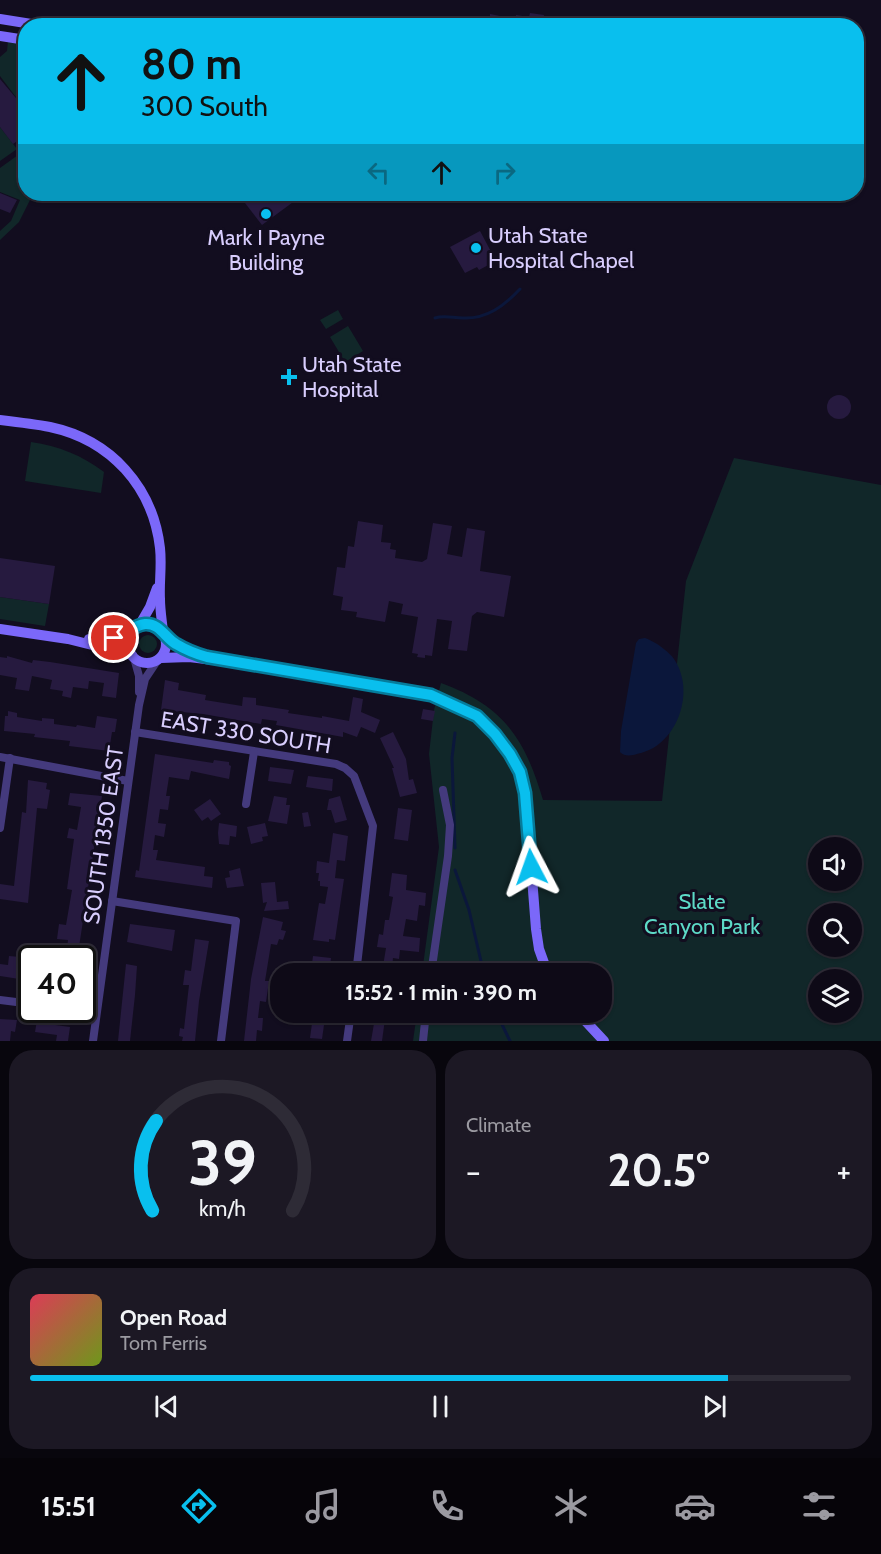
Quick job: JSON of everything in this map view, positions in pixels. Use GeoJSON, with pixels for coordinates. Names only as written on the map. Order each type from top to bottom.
{"type":"FeatureCollection","features":[{"type":"Feature","properties":{"kind":"street"},"geometry":{"type":"LineString","coordinates":[[0,19],[18,21]]}},
{"type":"Feature","properties":{"kind":"street"},"geometry":{"type":"LineString","coordinates":[[0,36],[18,39]]}},
{"type":"Feature","properties":{"kind":"street"},"geometry":{"type":"LineString","coordinates":[[0,420],[52,427],[90,441],[116,458],[134,479],[147,500],[156,525],[160,548],[159,600],[166,650],[159,659]]}},
{"type":"Feature","properties":{"kind":"street"},"geometry":{"type":"LineString","coordinates":[[133,657],[128,640],[150,607],[161,571]]}},
{"type":"Feature","properties":{"kind":"street"},"geometry":{"type":"LineString","coordinates":[[68,639],[114,638],[136,628],[152,625],[193,653],[222,661]]}},
{"type":"Feature","properties":{"kind":"street"},"geometry":{"type":"LineString","coordinates":[[0,629],[68,639],[133,657],[146,663],[159,659],[189,657],[431,695],[477,716],[495,734],[520,772],[525,793],[536,929],[539,949],[545,963]]}},
{"type":"Feature","properties":{"kind":"street","name":"SOUTH 1350 EAST"},"geometry":{"type":"LineString","coordinates":[[133,657],[139,676],[139,705]]}},
{"type":"Feature","properties":{"kind":"street","name":"SOUTH 1350 EAST"},"geometry":{"type":"LineString","coordinates":[[96,1011],[139,705],[145,679],[159,659]]}},
{"type":"Feature","properties":{"kind":"street","name":"EAST 330 SOUTH"},"geometry":{"type":"LineString","coordinates":[[135,732],[336,764],[351,771],[373,826],[357,963]]}},
{"type":"Feature","properties":{"kind":"street"},"geometry":{"type":"LineString","coordinates":[[246,804],[254,752]]}},
{"type":"Feature","properties":{"kind":"street"},"geometry":{"type":"LineString","coordinates":[[0,757],[128,781]]}},
{"type":"Feature","properties":{"kind":"street"},"geometry":{"type":"LineString","coordinates":[[0,828],[10,758]]}},
{"type":"Feature","properties":{"kind":"street"},"geometry":{"type":"LineString","coordinates":[[433,963],[448,856],[450,825],[443,790]]}},
{"type":"Feature","properties":{"kind":"street"},"geometry":{"type":"LineString","coordinates":[[112,901],[236,921],[221,1041]]}},
{"type":"Feature","properties":{"kind":"street"},"geometry":{"type":"LineString","coordinates":[[0,1000],[18,1002]]}},
{"type":"Feature","properties":{"kind":"street","name":"SOUTH 1350 EAST"},"geometry":{"type":"LineString","coordinates":[[93,1041],[95,1023]]}},
{"type":"Feature","properties":{"kind":"street"},"geometry":{"type":"LineString","coordinates":[[347,1041],[349,1023]]}},
{"type":"Feature","properties":{"kind":"street"},"geometry":{"type":"LineString","coordinates":[[423,1041],[425,1023]]}},
{"type":"Feature","properties":{"kind":"street"},"geometry":{"type":"LineString","coordinates":[[587,1023],[603,1041]]}},
{"type":"Feature","properties":{"kind":"green space"},"geometry":{"type":"Polygon","coordinates":[[[8,41],[18,43],[18,100],[0,76],[0,57],[7,51],[8,41]]]}},
{"type":"Feature","properties":{"kind":"green space"},"geometry":{"type":"Polygon","coordinates":[[[0,127],[17,149],[0,161],[0,127]]]}},
{"type":"Feature","properties":{"kind":"green space"},"geometry":{"type":"Polygon","coordinates":[[[18,155],[18,199],[0,192],[0,168],[18,155]]]}},
{"type":"Feature","properties":{"kind":"green space"},"geometry":{"type":"Polygon","coordinates":[[[20,201],[30,201],[19,222],[0,240],[0,231],[11,221],[20,201]]]}},
{"type":"Feature","properties":{"kind":"green space"},"geometry":{"type":"Polygon","coordinates":[[[338,310],[343,319],[326,329],[320,320],[338,310]]]}},
{"type":"Feature","properties":{"kind":"green space"},"geometry":{"type":"Polygon","coordinates":[[[348,326],[363,351],[345,362],[330,337],[348,326]]]}},
{"type":"Feature","properties":{"kind":"green space"},"geometry":{"type":"Polygon","coordinates":[[[31,442],[69,452],[104,472],[101,493],[25,481],[31,442]]]}},
{"type":"Feature","properties":{"kind":"green space","name":"Slate Canyon Park"},"geometry":{"type":"Polygon","coordinates":[[[734,458],[881,485],[881,1041],[413,1041],[416,1023],[612,1023],[612,963],[423,963],[439,847],[429,754],[434,710],[441,683],[481,702],[509,727],[528,759],[543,800],[662,801],[686,581],[734,458]]]}},
{"type":"Feature","properties":{"kind":"green space"},"geometry":{"type":"Polygon","coordinates":[[[0,597],[49,604],[45,626],[0,619],[0,597]]]}},
{"type":"Feature","properties":{"kind":"green space"},"geometry":{"type":"Polygon","coordinates":[[[148,635],[154,638],[157,644],[154,650],[148,653],[142,650],[139,644],[142,638],[148,635]]]}},
{"type":"Feature","properties":{"kind":"water"},"geometry":{"type":"Polygon","coordinates":[[[645,638],[663,648],[677,664],[682,677],[682,704],[672,729],[664,740],[641,753],[627,755],[620,752],[621,731],[636,643],[639,639],[645,638]]]}},
{"type":"Feature","properties":{"kind":"building"},"geometry":{"type":"Polygon","coordinates":[[[530,13],[544,15],[544,18],[516,18],[516,15],[529,17],[530,13]]]}},
{"type":"Feature","properties":{"kind":"building"},"geometry":{"type":"Polygon","coordinates":[[[490,14],[501,18],[490,18],[490,14]]]}},
{"type":"Feature","properties":{"kind":"building"},"geometry":{"type":"Polygon","coordinates":[[[0,79],[18,100],[18,141],[13,144],[0,127],[0,79]]]}},
{"type":"Feature","properties":{"kind":"building"},"geometry":{"type":"Polygon","coordinates":[[[0,193],[17,200],[10,213],[0,209],[0,193]]]}},
{"type":"Feature","properties":{"kind":"building"},"geometry":{"type":"Polygon","coordinates":[[[243,201],[295,201],[262,225],[243,201]]]}},
{"type":"Feature","properties":{"kind":"building","name":"Utah State Hospital Chapel"},"geometry":{"type":"Polygon","coordinates":[[[480,231],[496,261],[479,270],[477,267],[465,273],[450,247],[480,231]]]}},
{"type":"Feature","properties":{"kind":"building"},"geometry":{"type":"Polygon","coordinates":[[[839,395],[844,396],[850,402],[850,412],[844,418],[839,419],[834,418],[828,412],[827,407],[828,402],[834,396],[839,395]]]}},
{"type":"Feature","properties":{"kind":"building"},"geometry":{"type":"Polygon","coordinates":[[[358,521],[383,525],[381,542],[391,543],[390,549],[396,550],[395,558],[422,562],[427,559],[433,523],[452,526],[447,554],[462,557],[467,528],[485,531],[480,571],[511,576],[504,617],[477,612],[472,616],[467,651],[448,649],[452,621],[437,619],[432,656],[425,655],[425,658],[417,657],[418,654],[412,653],[418,617],[401,614],[403,604],[389,601],[385,622],[356,617],[357,612],[341,610],[343,597],[333,595],[337,567],[345,568],[348,546],[354,547],[358,521]]]}},
{"type":"Feature","properties":{"kind":"building"},"geometry":{"type":"Polygon","coordinates":[[[0,558],[55,566],[49,604],[0,597],[0,558]]]}},
{"type":"Feature","properties":{"kind":"building"},"geometry":{"type":"Polygon","coordinates":[[[7,656],[32,663],[33,660],[119,673],[116,698],[102,696],[104,683],[89,681],[88,689],[73,687],[71,698],[62,696],[63,691],[50,689],[52,680],[32,676],[29,691],[15,689],[17,678],[0,675],[0,657],[7,658],[7,656]]]}},
{"type":"Feature","properties":{"kind":"building"},"geometry":{"type":"Polygon","coordinates":[[[165,680],[179,683],[178,690],[206,695],[205,700],[242,706],[243,697],[256,698],[256,705],[289,710],[288,713],[349,721],[353,697],[363,699],[361,712],[380,720],[375,733],[361,727],[357,737],[343,732],[343,737],[276,725],[277,721],[262,719],[261,724],[203,714],[161,710],[165,680]]]}},
{"type":"Feature","properties":{"kind":"building"},"geometry":{"type":"Polygon","coordinates":[[[423,709],[435,711],[433,721],[421,719],[423,709]]]}},
{"type":"Feature","properties":{"kind":"building"},"geometry":{"type":"Polygon","coordinates":[[[8,711],[17,713],[17,717],[42,721],[42,718],[54,719],[54,724],[76,727],[77,725],[95,728],[97,716],[117,719],[109,751],[69,746],[70,741],[34,737],[35,734],[4,731],[5,716],[8,716],[8,711]]]}},
{"type":"Feature","properties":{"kind":"building"},"geometry":{"type":"Polygon","coordinates":[[[393,732],[406,759],[409,780],[413,779],[417,793],[400,797],[392,768],[394,768],[380,738],[393,732]]]}},
{"type":"Feature","properties":{"kind":"building"},"geometry":{"type":"Polygon","coordinates":[[[155,754],[213,763],[214,760],[229,762],[231,766],[229,779],[191,771],[189,780],[169,777],[166,796],[170,796],[168,810],[160,809],[158,823],[166,824],[164,837],[155,835],[153,850],[158,850],[156,860],[205,867],[204,876],[213,877],[212,888],[135,877],[136,870],[139,871],[155,754]]]}},
{"type":"Feature","properties":{"kind":"building"},"geometry":{"type":"Polygon","coordinates":[[[270,767],[294,770],[291,784],[268,781],[270,767]]]}},
{"type":"Feature","properties":{"kind":"building"},"geometry":{"type":"Polygon","coordinates":[[[308,776],[333,779],[332,791],[306,787],[308,776]]]}},
{"type":"Feature","properties":{"kind":"building"},"geometry":{"type":"Polygon","coordinates":[[[28,780],[47,783],[46,789],[50,790],[47,809],[37,808],[28,903],[0,899],[0,884],[14,886],[22,812],[26,813],[28,780]]]}},
{"type":"Feature","properties":{"kind":"building"},"geometry":{"type":"Polygon","coordinates":[[[70,793],[102,796],[79,945],[67,945],[68,940],[57,939],[59,924],[66,925],[72,890],[67,889],[74,839],[67,838],[69,828],[77,830],[81,807],[68,805],[70,793]]]}},
{"type":"Feature","properties":{"kind":"building"},"geometry":{"type":"Polygon","coordinates":[[[274,796],[287,798],[286,805],[290,805],[287,824],[268,821],[274,796]]]}},
{"type":"Feature","properties":{"kind":"building"},"geometry":{"type":"Polygon","coordinates":[[[340,796],[347,820],[335,823],[331,810],[327,810],[329,799],[340,796]]]}},
{"type":"Feature","properties":{"kind":"building"},"geometry":{"type":"Polygon","coordinates":[[[210,799],[221,814],[211,821],[208,817],[202,821],[194,810],[210,799]]]}},
{"type":"Feature","properties":{"kind":"building"},"geometry":{"type":"Polygon","coordinates":[[[398,808],[412,810],[408,841],[394,839],[398,808]]]}},
{"type":"Feature","properties":{"kind":"building"},"geometry":{"type":"Polygon","coordinates":[[[308,812],[311,826],[304,827],[302,813],[308,812]]]}},
{"type":"Feature","properties":{"kind":"building"},"geometry":{"type":"Polygon","coordinates":[[[219,823],[237,826],[236,837],[230,836],[229,845],[219,844],[219,823]]]}},
{"type":"Feature","properties":{"kind":"building"},"geometry":{"type":"Polygon","coordinates":[[[265,823],[268,836],[262,837],[263,841],[251,844],[247,827],[265,823]]]}},
{"type":"Feature","properties":{"kind":"building"},"geometry":{"type":"Polygon","coordinates":[[[333,833],[348,836],[345,861],[337,860],[335,878],[344,879],[335,940],[329,939],[329,942],[313,940],[319,903],[325,904],[328,887],[320,886],[319,873],[316,873],[317,861],[329,863],[333,833]]]}},
{"type":"Feature","properties":{"kind":"building"},"geometry":{"type":"Polygon","coordinates":[[[240,868],[244,886],[227,888],[225,878],[230,877],[229,871],[240,868]]]}},
{"type":"Feature","properties":{"kind":"building"},"geometry":{"type":"Polygon","coordinates":[[[392,873],[407,875],[406,890],[426,893],[425,906],[419,905],[417,921],[406,919],[403,936],[420,938],[419,952],[400,950],[399,959],[393,958],[392,963],[384,963],[386,948],[377,947],[379,934],[383,935],[385,920],[389,920],[393,897],[389,896],[392,873]]]}},
{"type":"Feature","properties":{"kind":"building"},"geometry":{"type":"Polygon","coordinates":[[[275,882],[277,902],[288,901],[289,909],[264,911],[267,902],[263,903],[261,883],[275,882]]]}},
{"type":"Feature","properties":{"kind":"building"},"geometry":{"type":"Polygon","coordinates":[[[263,917],[283,922],[281,930],[286,931],[283,940],[279,939],[277,945],[271,944],[265,981],[269,981],[266,1002],[260,1001],[258,1018],[263,1018],[262,1031],[257,1030],[256,1041],[244,1041],[251,979],[263,917]]]}},
{"type":"Feature","properties":{"kind":"building"},"geometry":{"type":"Polygon","coordinates":[[[130,924],[175,930],[172,951],[127,942],[130,924]]]}},
{"type":"Feature","properties":{"kind":"building"},"geometry":{"type":"Polygon","coordinates":[[[195,939],[209,941],[195,1041],[182,1041],[183,1037],[179,1036],[180,1028],[184,1029],[189,985],[183,985],[185,970],[191,971],[195,939]]]}},
{"type":"Feature","properties":{"kind":"building"},"geometry":{"type":"Polygon","coordinates":[[[9,956],[18,957],[18,979],[0,976],[0,964],[8,965],[9,956]]]}},
{"type":"Feature","properties":{"kind":"building"},"geometry":{"type":"Polygon","coordinates":[[[313,956],[331,958],[330,963],[312,963],[313,956]]]}},
{"type":"Feature","properties":{"kind":"building"},"geometry":{"type":"Polygon","coordinates":[[[126,964],[137,966],[135,995],[130,1041],[118,1041],[126,964]]]}},
{"type":"Feature","properties":{"kind":"building"},"geometry":{"type":"Polygon","coordinates":[[[0,1019],[17,1020],[15,1032],[11,1031],[10,1041],[0,1041],[0,1019]]]}},
{"type":"Feature","properties":{"kind":"building"},"geometry":{"type":"Polygon","coordinates":[[[36,1023],[70,1027],[68,1041],[56,1041],[57,1035],[35,1032],[36,1023]]]}},
{"type":"Feature","properties":{"kind":"building"},"geometry":{"type":"Polygon","coordinates":[[[312,1023],[324,1023],[322,1039],[310,1038],[312,1023]]]}},
{"type":"Feature","properties":{"kind":"building"},"geometry":{"type":"Polygon","coordinates":[[[374,1023],[384,1023],[382,1041],[371,1041],[374,1023]]]}},
{"type":"Feature","properties":{"kind":"waterway"},"geometry":{"type":"LineString","coordinates":[[435,318],[472,318],[487,314],[508,301],[520,289]]}},
{"type":"Feature","properties":{"kind":"waterway"},"geometry":{"type":"LineString","coordinates":[[455,733],[452,758],[455,848]]}},
{"type":"Feature","properties":{"kind":"waterway"},"geometry":{"type":"LineString","coordinates":[[455,870],[469,910],[481,963]]}},
{"type":"Feature","properties":{"kind":"waterway"},"geometry":{"type":"LineString","coordinates":[[501,1023],[510,1041]]}},
{"type":"Feature","properties":{"kind":"place","name":"Mark I Payne Building"},"geometry":{"type":"Point","coordinates":[266,214]}},
{"type":"Feature","properties":{"kind":"place","name":"Utah State Hospital Chapel"},"geometry":{"type":"Point","coordinates":[476,248]}},
{"type":"Feature","properties":{"kind":"place","name":"Utah State Hospital"},"geometry":{"type":"Point","coordinates":[289,377]}},
{"type":"Feature","properties":{"kind":"route"},"geometry":{"type":"LineString","coordinates":[[114,638],[139,626],[152,625],[158,627],[174,643],[207,657],[431,695],[477,716],[495,734],[520,772],[525,793],[531,867]]}}]}
